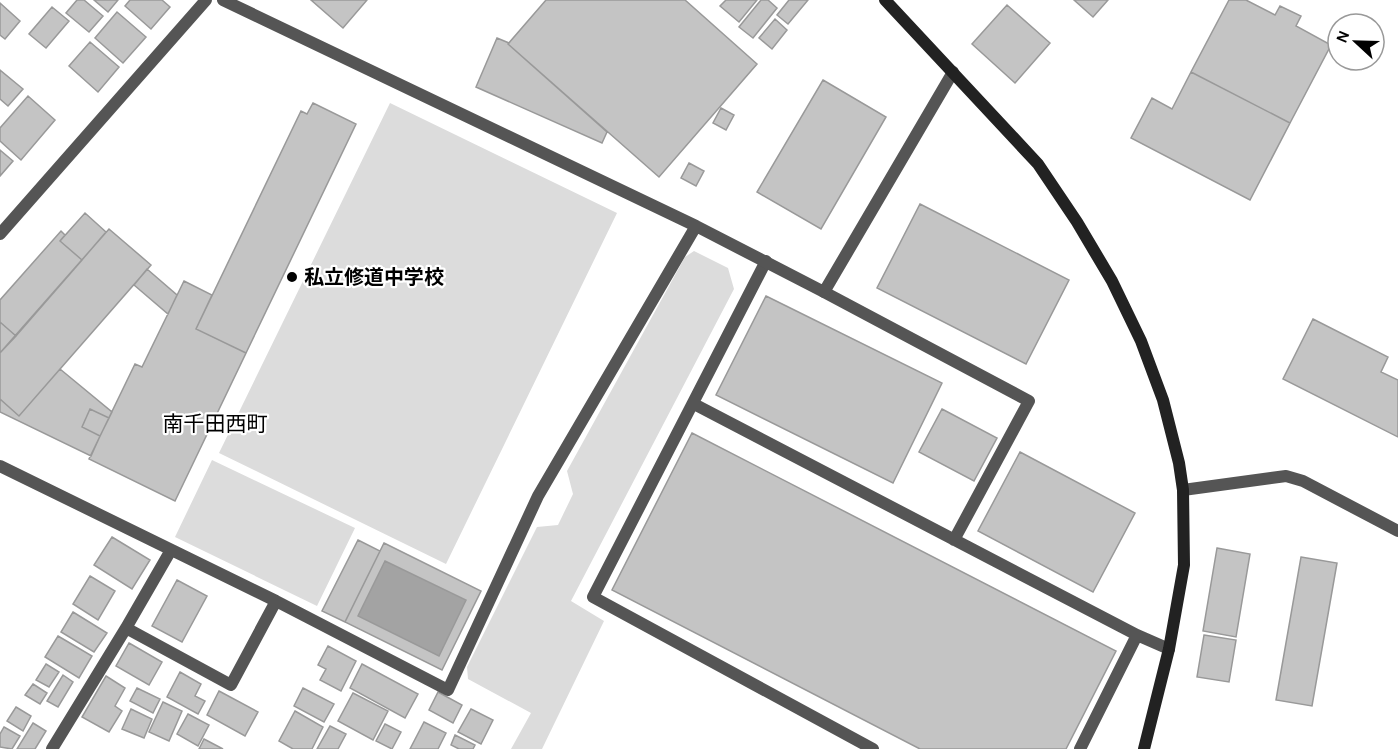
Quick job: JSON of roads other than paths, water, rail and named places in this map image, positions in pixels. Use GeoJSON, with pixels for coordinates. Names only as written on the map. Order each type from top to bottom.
{"type":"FeatureCollection","features":[{"type":"Feature","properties":{"kind":"street"},"geometry":{"type":"LineString","coordinates":[[0,234],[206,0]]}},
{"type":"Feature","properties":{"kind":"street"},"geometry":{"type":"LineString","coordinates":[[223,0],[696,226],[1029,400],[954,540]]}},
{"type":"Feature","properties":{"kind":"street"},"geometry":{"type":"LineString","coordinates":[[885,0],[1038,164],[1077,222],[1112,281],[1141,341],[1163,400],[1179,463],[1183,490],[1184,565],[1169,649],[1144,749]]}},
{"type":"Feature","properties":{"kind":"street"},"geometry":{"type":"LineString","coordinates":[[824,292],[953,72]]}},
{"type":"Feature","properties":{"kind":"street"},"geometry":{"type":"LineString","coordinates":[[0,466],[171,549],[448,690],[538,496],[696,226]]}},
{"type":"Feature","properties":{"kind":"street"},"geometry":{"type":"LineString","coordinates":[[766,261],[593,597],[873,749]]}},
{"type":"Feature","properties":{"kind":"street"},"geometry":{"type":"LineString","coordinates":[[694,404],[1137,635],[1169,649]]}},
{"type":"Feature","properties":{"kind":"street"},"geometry":{"type":"LineString","coordinates":[[1183,490],[1286,476],[1303,480],[1398,531]]}},
{"type":"Feature","properties":{"kind":"street"},"geometry":{"type":"LineString","coordinates":[[52,749],[171,549]]}},
{"type":"Feature","properties":{"kind":"street"},"geometry":{"type":"LineString","coordinates":[[126,628],[231,685],[276,602]]}},
{"type":"Feature","properties":{"kind":"street"},"geometry":{"type":"LineString","coordinates":[[1080,749],[1137,635]]}},
{"type":"Feature","properties":{"kind":"place","name":"私立修道中学校"},"geometry":{"type":"Point","coordinates":[292,277]}},
{"type":"Feature","properties":{"kind":"district","name":"南千田西町"},"geometry":{"type":"Point","coordinates":[215,424]}}]}
